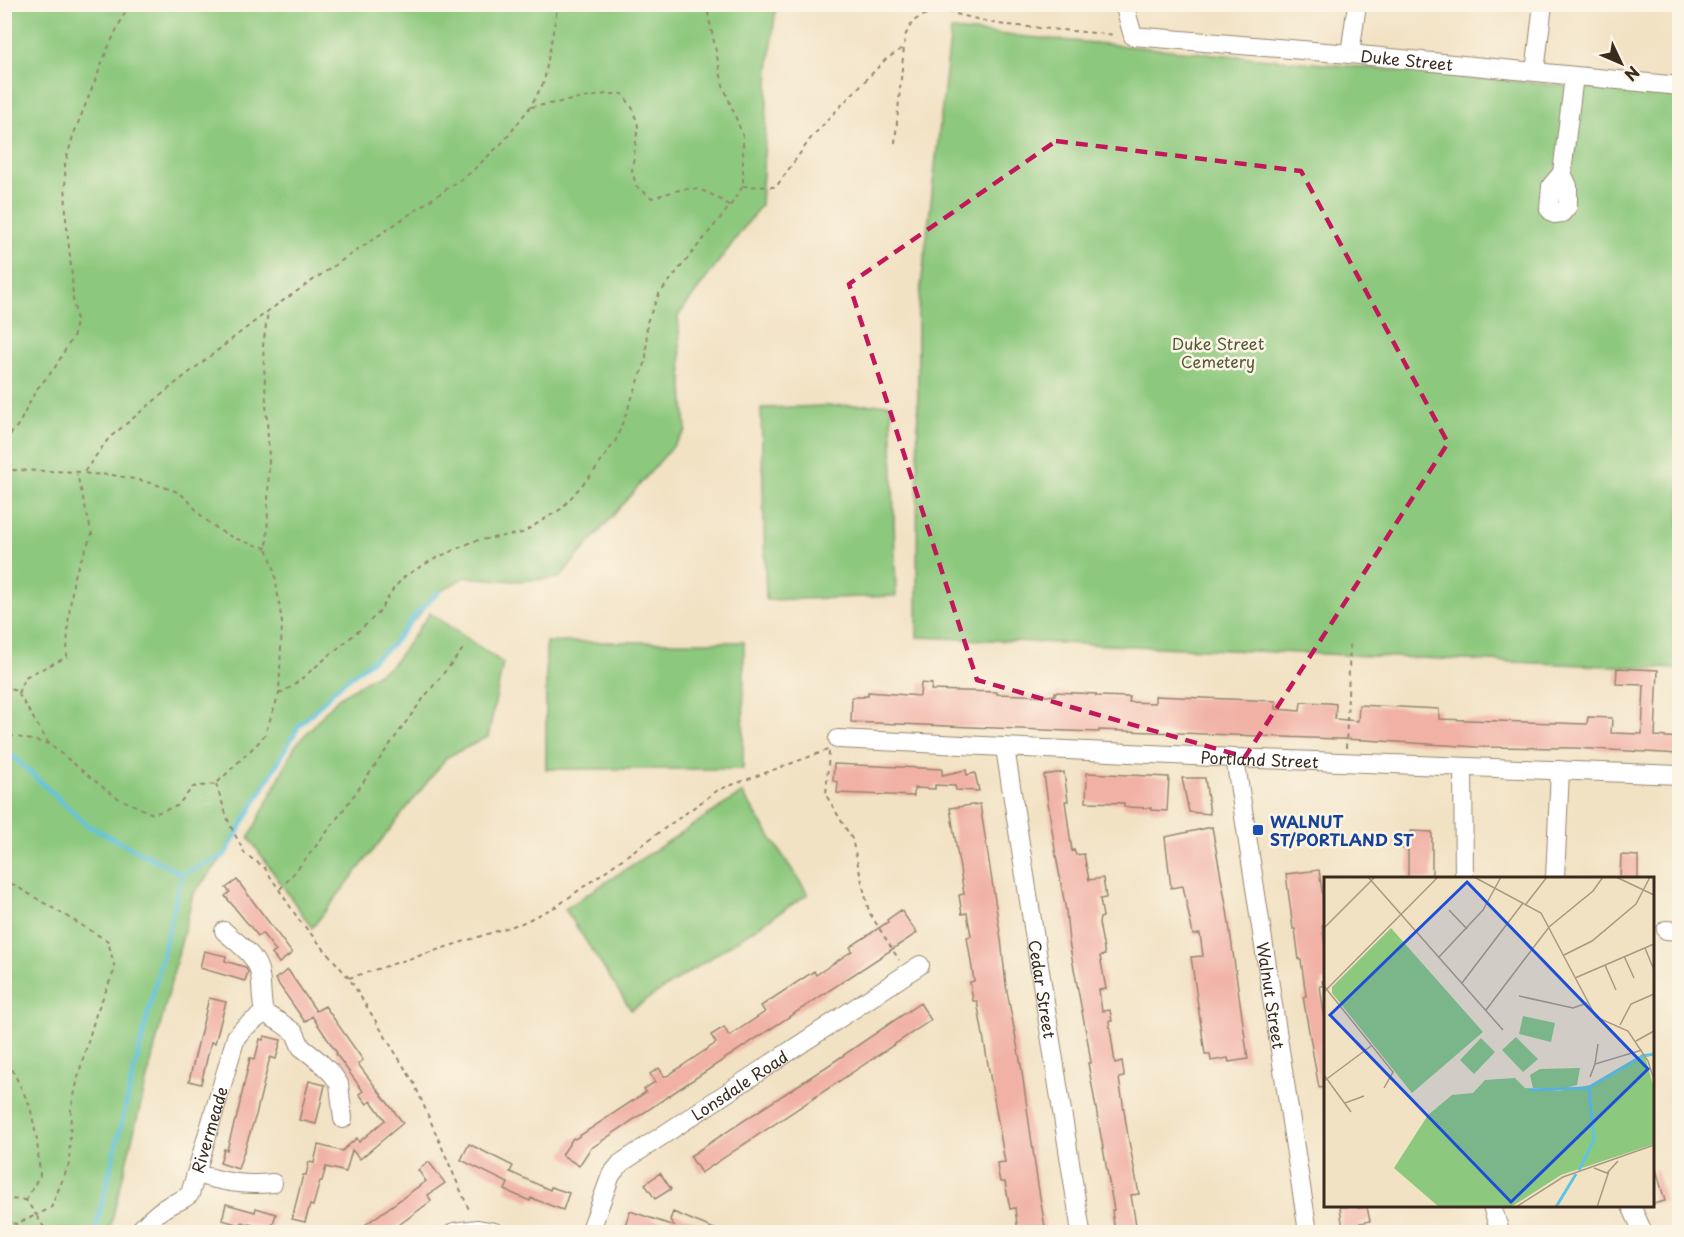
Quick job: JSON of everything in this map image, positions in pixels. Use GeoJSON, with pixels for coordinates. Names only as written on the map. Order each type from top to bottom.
{"type":"FeatureCollection","features":[{"type":"Feature","properties":{"kind":"street"},"geometry":{"type":"LineString","coordinates":[[1124,4],[1133,36]]}},
{"type":"Feature","properties":{"kind":"street"},"geometry":{"type":"LineString","coordinates":[[1350,54],[1357,4]]}},
{"type":"Feature","properties":{"kind":"street"},"geometry":{"type":"LineString","coordinates":[[1535,72],[1543,4]]}},
{"type":"Feature","properties":{"kind":"street","name":"Duke Street"},"geometry":{"type":"LineString","coordinates":[[1133,36],[1350,54],[1680,86]]}},
{"type":"Feature","properties":{"kind":"street"},"geometry":{"type":"LineString","coordinates":[[1562,173],[1574,76]]}},
{"type":"Feature","properties":{"kind":"street","name":"Portland Street"},"geometry":{"type":"LineString","coordinates":[[838,739],[1346,763],[1680,775]]}},
{"type":"Feature","properties":{"kind":"street","name":"Cedar Street"},"geometry":{"type":"LineString","coordinates":[[1005,748],[1081,1233]]}},
{"type":"Feature","properties":{"kind":"street","name":"Walnut Street"},"geometry":{"type":"LineString","coordinates":[[1235,758],[1308,1233]]}},
{"type":"Feature","properties":{"kind":"street"},"geometry":{"type":"LineString","coordinates":[[1463,767],[1464,877]]}},
{"type":"Feature","properties":{"kind":"street"},"geometry":{"type":"LineString","coordinates":[[1555,877],[1560,770]]}},
{"type":"Feature","properties":{"kind":"street"},"geometry":{"type":"LineString","coordinates":[[224,931],[250,955],[260,972],[264,1013],[295,1034],[301,1047],[319,1061],[339,1084],[343,1119]]}},
{"type":"Feature","properties":{"kind":"street","name":"Lonsdale Road"},"geometry":{"type":"LineString","coordinates":[[590,1233],[611,1175],[621,1163],[914,969]]}},
{"type":"Feature","properties":{"kind":"street","name":"Rivermeade"},"geometry":{"type":"LineString","coordinates":[[138,1233],[167,1207],[182,1201],[190,1194],[236,1037],[264,1013]]}},
{"type":"Feature","properties":{"kind":"street"},"geometry":{"type":"LineString","coordinates":[[196,1174],[226,1182],[250,1185],[273,1183]]}},
{"type":"Feature","properties":{"kind":"street"},"geometry":{"type":"LineString","coordinates":[[1492,1207],[1500,1233]]}},
{"type":"Feature","properties":{"kind":"street"},"geometry":{"type":"LineString","coordinates":[[1631,1207],[1643,1233]]}},
{"type":"Feature","properties":{"kind":"street"},"geometry":{"type":"LineString","coordinates":[[454,1233],[486,1231]]}},
{"type":"Feature","properties":{"kind":"path"},"geometry":{"type":"LineString","coordinates":[[4,442],[19,424],[36,390],[54,369],[74,335],[76,317],[66,219],[65,164],[73,136],[108,48],[129,4]]}},
{"type":"Feature","properties":{"kind":"path"},"geometry":{"type":"LineString","coordinates":[[4,467],[12,470],[77,474],[84,472],[109,438],[268,311],[470,173],[505,140],[530,107],[544,82],[558,4]]}},
{"type":"Feature","properties":{"kind":"path"},"geometry":{"type":"LineString","coordinates":[[279,694],[294,685],[369,622],[405,576],[432,560],[474,541],[522,533],[561,509],[596,469],[616,440],[646,361],[647,322],[658,294],[730,206],[743,186],[743,136],[723,86],[706,4]]}},
{"type":"Feature","properties":{"kind":"path"},"geometry":{"type":"LineString","coordinates":[[895,143],[905,36],[913,21],[936,9],[997,24],[1133,36]]}},
{"type":"Feature","properties":{"kind":"path"},"geometry":{"type":"LineString","coordinates":[[743,186],[776,186],[811,138],[834,113],[885,60],[904,47]]}},
{"type":"Feature","properties":{"kind":"path"},"geometry":{"type":"LineString","coordinates":[[530,107],[607,94],[623,94],[633,109],[638,126],[632,170],[636,186],[652,198],[684,188],[707,190],[730,206]]}},
{"type":"Feature","properties":{"kind":"path"},"geometry":{"type":"LineString","coordinates":[[4,683],[18,693],[49,744],[114,796],[153,814],[177,806],[193,787],[216,784],[261,740],[279,694],[282,623],[274,568],[267,548],[269,457],[263,346],[268,311]]}},
{"type":"Feature","properties":{"kind":"path"},"geometry":{"type":"LineString","coordinates":[[84,472],[94,476],[115,475],[176,492],[187,498],[197,512],[218,530],[240,541],[267,548]]}},
{"type":"Feature","properties":{"kind":"path"},"geometry":{"type":"LineString","coordinates":[[18,693],[25,677],[67,657],[68,623],[74,576],[92,534],[77,474]]}},
{"type":"Feature","properties":{"kind":"path"},"geometry":{"type":"LineString","coordinates":[[1346,763],[1350,642]]}},
{"type":"Feature","properties":{"kind":"path"},"geometry":{"type":"LineString","coordinates":[[280,889],[307,858],[421,702],[463,649]]}},
{"type":"Feature","properties":{"kind":"path"},"geometry":{"type":"LineString","coordinates":[[4,745],[13,736],[49,744]]}},
{"type":"Feature","properties":{"kind":"path"},"geometry":{"type":"LineString","coordinates":[[349,978],[531,919],[557,906],[718,789],[830,749],[826,795],[852,839],[869,912],[914,969]]}},
{"type":"Feature","properties":{"kind":"path"},"geometry":{"type":"LineString","coordinates":[[216,784],[229,824],[245,854],[264,867],[299,920],[349,978],[414,1083],[486,1231]]}},
{"type":"Feature","properties":{"kind":"path"},"geometry":{"type":"LineString","coordinates":[[4,879],[108,941],[115,969],[96,1014],[79,1073],[71,1110],[69,1164],[63,1184],[51,1209],[16,1224],[4,1221]]}},
{"type":"Feature","properties":{"kind":"path"},"geometry":{"type":"LineString","coordinates":[[4,1053],[30,1106],[37,1140],[40,1175],[26,1200]]}},
{"type":"Feature","properties":{"kind":"path"},"geometry":{"type":"LineString","coordinates":[[4,1196],[9,1199],[26,1200]]}},
{"type":"Feature","properties":{"kind":"path"},"geometry":{"type":"LineString","coordinates":[[26,1200],[47,1233]]}},
{"type":"Feature","properties":{"kind":"highlighted area"},"geometry":{"type":"Polygon","coordinates":[[[1056,141],[1301,171],[1448,443],[1245,757],[977,680],[849,284],[1056,141]]]}},
{"type":"Feature","properties":{"kind":"green space"},"geometry":{"type":"Polygon","coordinates":[[[5,4],[776,5],[769,69],[761,205],[678,316],[686,431],[559,578],[515,581],[465,577],[439,592],[392,645],[340,685],[299,726],[224,856],[193,894],[109,1232],[5,1232],[5,4]]]}},
{"type":"Feature","properties":{"kind":"green space","name":"Duke Street Cemetery"},"geometry":{"type":"Polygon","coordinates":[[[951,30],[1679,96],[1679,669],[917,637],[918,312],[951,30]]]}},
{"type":"Feature","properties":{"kind":"green space"},"geometry":{"type":"Polygon","coordinates":[[[891,404],[896,596],[766,600],[761,408],[891,404]]]}},
{"type":"Feature","properties":{"kind":"green space"},"geometry":{"type":"Polygon","coordinates":[[[430,613],[503,663],[488,737],[447,757],[312,928],[249,838],[295,746],[338,698],[392,665],[430,613]]]}},
{"type":"Feature","properties":{"kind":"green space"},"geometry":{"type":"Polygon","coordinates":[[[546,642],[744,642],[743,769],[546,769],[546,642]]]}},
{"type":"Feature","properties":{"kind":"green space"},"geometry":{"type":"Polygon","coordinates":[[[742,793],[808,894],[631,1010],[565,909],[742,793]]]}},
{"type":"Feature","properties":{"kind":"building"},"geometry":{"type":"Polygon","coordinates":[[[1617,668],[1658,670],[1655,736],[1680,738],[1680,754],[1575,748],[1477,747],[1365,740],[851,722],[852,697],[868,696],[868,692],[920,696],[921,683],[932,684],[931,690],[1047,696],[1055,695],[1055,692],[1096,694],[1096,696],[1130,697],[1129,702],[1155,703],[1155,696],[1276,701],[1276,709],[1300,711],[1301,702],[1329,703],[1336,704],[1335,719],[1358,721],[1359,705],[1439,709],[1439,719],[1587,724],[1588,717],[1612,718],[1611,733],[1642,734],[1644,685],[1616,684],[1617,668]]]}},
{"type":"Feature","properties":{"kind":"building"},"geometry":{"type":"Polygon","coordinates":[[[834,764],[942,769],[942,775],[966,770],[967,775],[975,773],[979,791],[956,790],[955,786],[935,785],[935,789],[914,788],[914,796],[837,793],[838,782],[833,781],[834,764]]]}},
{"type":"Feature","properties":{"kind":"building"},"geometry":{"type":"Polygon","coordinates":[[[1064,772],[1068,801],[1065,801],[1072,851],[1074,850],[1076,855],[1084,854],[1089,880],[1103,878],[1106,898],[1100,899],[1103,917],[1100,918],[1099,923],[1105,955],[1100,956],[1106,989],[1099,990],[1102,1011],[1110,1010],[1112,1021],[1109,1021],[1115,1063],[1122,1061],[1124,1077],[1119,1078],[1139,1194],[1131,1195],[1137,1231],[1115,1233],[1112,1210],[1114,1210],[1088,1063],[1091,1063],[1088,1043],[1069,942],[1044,775],[1064,772]]]}},
{"type":"Feature","properties":{"kind":"building"},"geometry":{"type":"Polygon","coordinates":[[[1087,773],[1169,777],[1167,811],[1124,807],[1124,803],[1086,802],[1087,773]]]}},
{"type":"Feature","properties":{"kind":"building"},"geometry":{"type":"Polygon","coordinates":[[[1182,778],[1205,778],[1210,814],[1189,812],[1182,778]]]}},
{"type":"Feature","properties":{"kind":"building"},"geometry":{"type":"Polygon","coordinates":[[[980,804],[1006,986],[1021,1065],[1046,1233],[1018,1233],[1015,1208],[1010,1209],[1005,1182],[1000,1182],[998,1172],[997,1163],[1005,1162],[977,1001],[973,1001],[970,982],[974,981],[967,937],[971,936],[967,913],[962,914],[959,895],[964,894],[950,808],[980,804]]]}},
{"type":"Feature","properties":{"kind":"building"},"geometry":{"type":"Polygon","coordinates":[[[1212,827],[1227,910],[1248,1059],[1229,1062],[1228,1058],[1211,1061],[1210,1054],[1205,1054],[1191,957],[1203,956],[1200,934],[1193,935],[1183,886],[1171,888],[1165,837],[1212,827]]]}},
{"type":"Feature","properties":{"kind":"building"},"geometry":{"type":"Polygon","coordinates":[[[1411,831],[1432,832],[1432,877],[1408,877],[1408,849],[1394,848],[1395,836],[1411,836],[1411,831]]]}},
{"type":"Feature","properties":{"kind":"building"},"geometry":{"type":"Polygon","coordinates":[[[1621,855],[1638,856],[1638,877],[1620,877],[1621,855]]]}},
{"type":"Feature","properties":{"kind":"building"},"geometry":{"type":"Polygon","coordinates":[[[1319,870],[1324,898],[1324,924],[1322,925],[1324,980],[1322,981],[1323,986],[1320,986],[1324,1014],[1324,1087],[1319,1088],[1303,997],[1306,996],[1295,929],[1293,929],[1286,874],[1319,870]]]}},
{"type":"Feature","properties":{"kind":"building"},"geometry":{"type":"Polygon","coordinates":[[[237,880],[292,953],[279,963],[272,954],[276,951],[262,933],[258,936],[225,896],[230,892],[226,888],[237,880]]]}},
{"type":"Feature","properties":{"kind":"building"},"geometry":{"type":"Polygon","coordinates":[[[901,910],[917,933],[590,1149],[579,1166],[562,1155],[573,1138],[575,1139],[646,1092],[644,1089],[655,1082],[650,1074],[659,1068],[664,1076],[667,1076],[716,1043],[711,1035],[724,1027],[729,1036],[765,1012],[761,1006],[814,971],[816,975],[852,951],[850,947],[888,922],[887,920],[901,910]]]}},
{"type":"Feature","properties":{"kind":"building"},"geometry":{"type":"Polygon","coordinates":[[[204,951],[226,956],[225,961],[245,967],[248,972],[245,981],[200,968],[204,951]]]}},
{"type":"Feature","properties":{"kind":"building"},"geometry":{"type":"Polygon","coordinates":[[[288,970],[316,1011],[325,1006],[363,1060],[358,1064],[403,1123],[360,1159],[352,1150],[346,1172],[326,1167],[305,1222],[292,1219],[303,1175],[306,1175],[309,1162],[314,1163],[318,1145],[342,1151],[357,1138],[359,1142],[385,1120],[371,1101],[367,1104],[359,1094],[363,1091],[312,1016],[305,1022],[275,979],[288,970]]]}},
{"type":"Feature","properties":{"kind":"building"},"geometry":{"type":"Polygon","coordinates":[[[209,998],[226,1002],[215,1043],[211,1042],[201,1084],[189,1081],[209,998]]]}},
{"type":"Feature","properties":{"kind":"building"},"geometry":{"type":"Polygon","coordinates":[[[920,1003],[931,1020],[701,1173],[690,1156],[920,1003]]]}},
{"type":"Feature","properties":{"kind":"building"},"geometry":{"type":"Polygon","coordinates":[[[264,1036],[281,1040],[276,1059],[270,1057],[256,1115],[238,1169],[220,1163],[224,1149],[227,1150],[236,1120],[250,1058],[255,1059],[260,1039],[263,1040],[264,1036]]]}},
{"type":"Feature","properties":{"kind":"building"},"geometry":{"type":"Polygon","coordinates":[[[309,1081],[325,1085],[316,1124],[299,1120],[309,1081]]]}},
{"type":"Feature","properties":{"kind":"building"},"geometry":{"type":"Polygon","coordinates":[[[469,1144],[513,1166],[510,1172],[550,1190],[551,1187],[569,1193],[563,1210],[531,1198],[530,1201],[505,1190],[508,1183],[461,1160],[469,1144]]]}},
{"type":"Feature","properties":{"kind":"building"},"geometry":{"type":"Polygon","coordinates":[[[429,1162],[445,1183],[428,1195],[431,1201],[388,1233],[371,1233],[365,1225],[426,1181],[418,1170],[429,1162]]]}},
{"type":"Feature","properties":{"kind":"building"},"geometry":{"type":"Polygon","coordinates":[[[1656,1169],[1665,1201],[1654,1204],[1654,1170],[1656,1169]]]}},
{"type":"Feature","properties":{"kind":"building"},"geometry":{"type":"Polygon","coordinates":[[[660,1173],[671,1189],[655,1199],[645,1184],[660,1173]]]}},
{"type":"Feature","properties":{"kind":"building"},"geometry":{"type":"Polygon","coordinates":[[[226,1204],[255,1212],[256,1208],[276,1214],[271,1230],[242,1222],[240,1225],[222,1220],[226,1204]]]}},
{"type":"Feature","properties":{"kind":"building"},"geometry":{"type":"Polygon","coordinates":[[[1340,1207],[1367,1207],[1370,1221],[1360,1223],[1361,1228],[1343,1230],[1340,1207]]]}},
{"type":"Feature","properties":{"kind":"building"},"geometry":{"type":"Polygon","coordinates":[[[630,1211],[674,1226],[670,1220],[673,1212],[724,1233],[636,1233],[624,1228],[630,1211]]]}},
{"type":"Feature","properties":{"kind":"waterway"},"geometry":{"type":"LineString","coordinates":[[182,874],[224,856],[299,726],[340,685],[392,645],[417,613],[439,592]]}},
{"type":"Feature","properties":{"kind":"waterway"},"geometry":{"type":"LineString","coordinates":[[4,748],[87,825],[182,874]]}},
{"type":"Feature","properties":{"kind":"waterway"},"geometry":{"type":"LineString","coordinates":[[95,1232],[182,874]]}},
{"type":"Feature","properties":{"kind":"place","name":"WALNUT ST/PORTLAND ST"},"geometry":{"type":"Point","coordinates":[1258,830]}}]}
